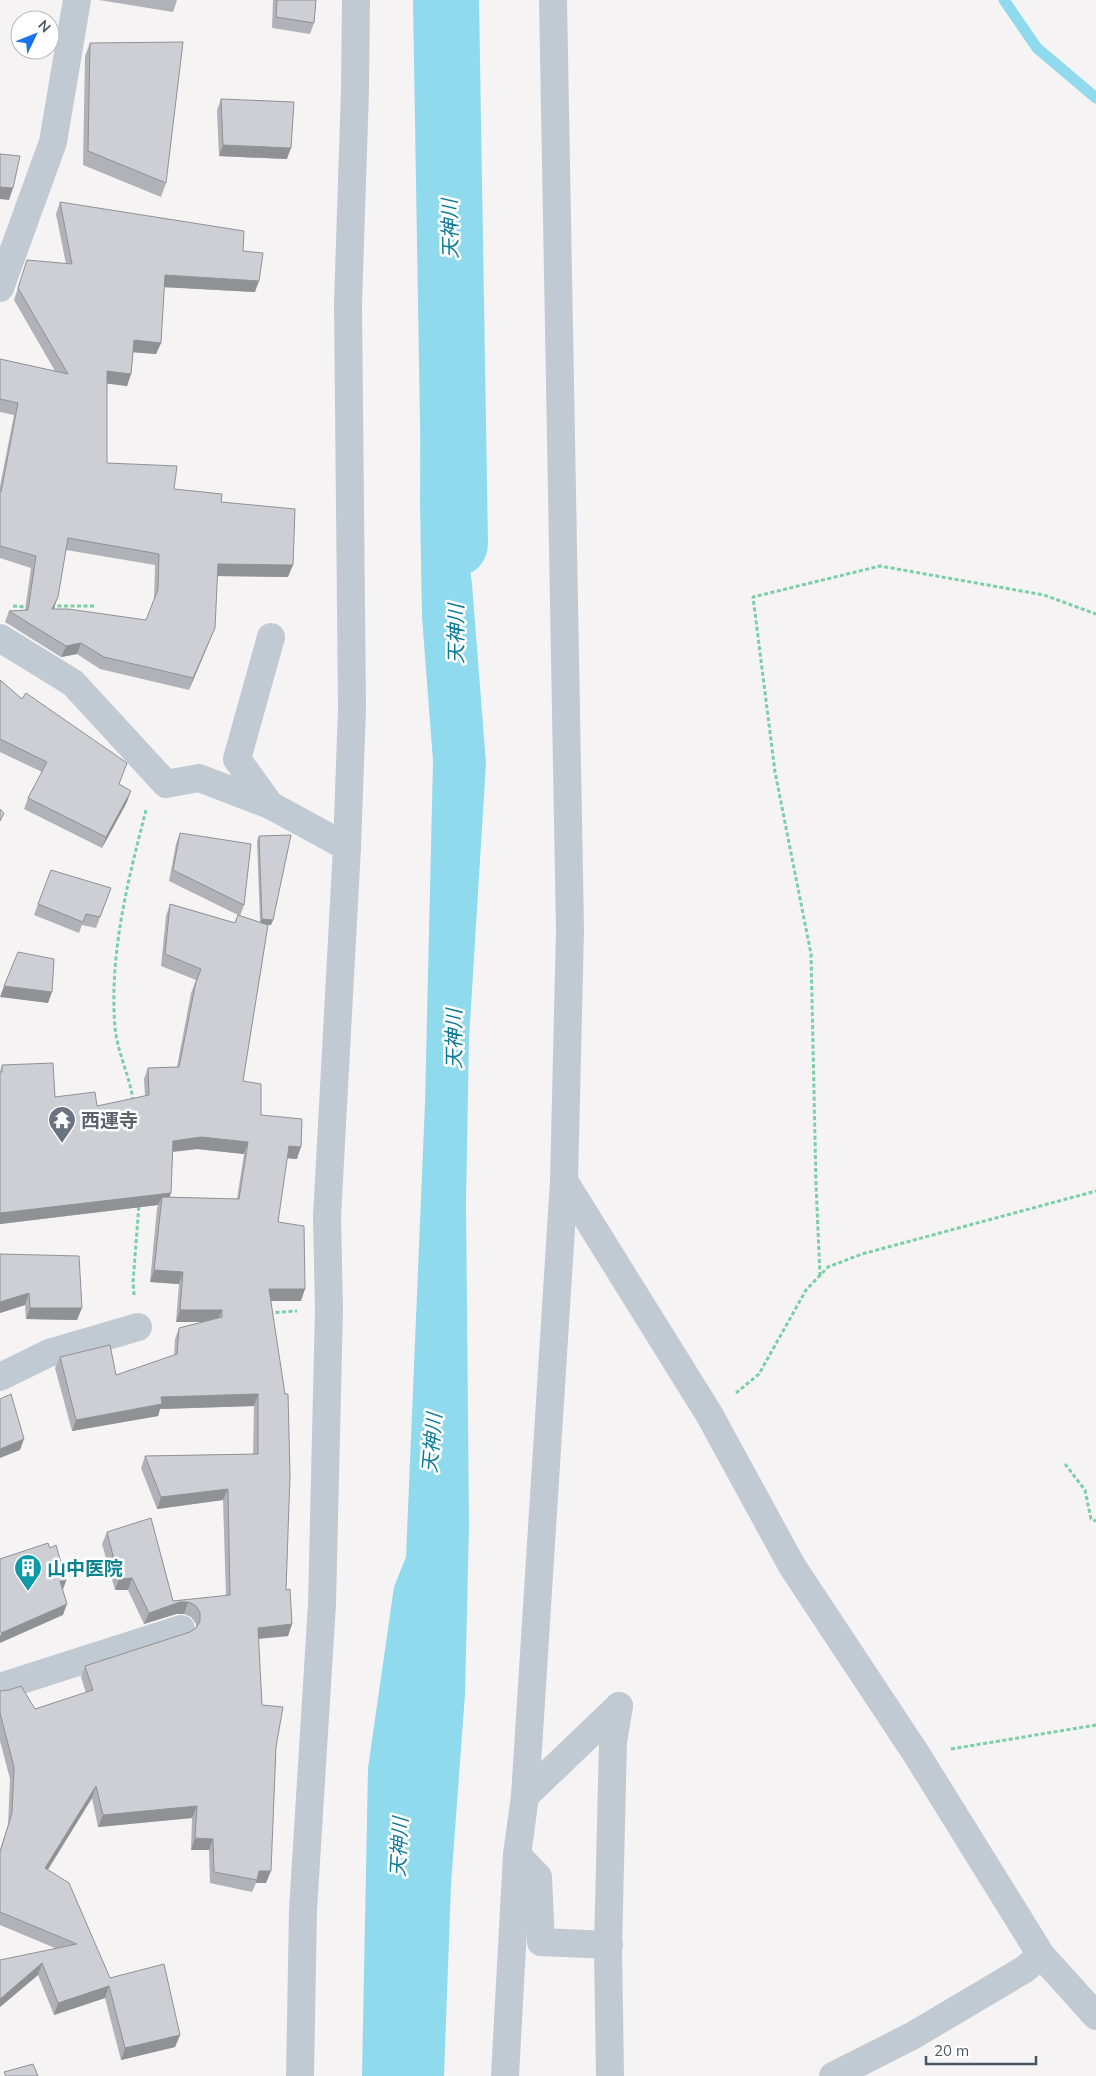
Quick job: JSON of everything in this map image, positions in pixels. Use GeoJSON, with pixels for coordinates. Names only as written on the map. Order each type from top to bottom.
{"type":"FeatureCollection","features":[{"type":"Feature","properties":{"kind":"street"},"geometry":{"type":"LineString","coordinates":[[0,288],[53,142],[77,0]]}},
{"type":"Feature","properties":{"kind":"street"},"geometry":{"type":"LineString","coordinates":[[300,2076],[303,1910],[322,1604],[329,1309],[327,1217],[347,847],[352,709],[348,304],[356,90],[356,0]]}},
{"type":"Feature","properties":{"kind":"street"},"geometry":{"type":"LineString","coordinates":[[505,2076],[517,1855],[525,1796],[564,1181],[570,930],[553,0]]}},
{"type":"Feature","properties":{"kind":"street"},"geometry":{"type":"LineString","coordinates":[[270,805],[237,759],[271,637]]}},
{"type":"Feature","properties":{"kind":"street"},"geometry":{"type":"LineString","coordinates":[[0,638],[73,683],[166,784],[199,778],[270,805],[347,847]]}},
{"type":"Feature","properties":{"kind":"street"},"geometry":{"type":"LineString","coordinates":[[564,1181],[709,1414],[792,1566],[917,1755],[1041,1955],[1096,2016]]}},
{"type":"Feature","properties":{"kind":"street"},"geometry":{"type":"LineString","coordinates":[[0,1377],[49,1353],[138,1327]]}},
{"type":"Feature","properties":{"kind":"street"},"geometry":{"type":"LineString","coordinates":[[0,1688],[181,1628]]}},
{"type":"Feature","properties":{"kind":"street"},"geometry":{"type":"LineString","coordinates":[[525,1796],[619,1706],[613,1742],[609,1945],[610,2076]]}},
{"type":"Feature","properties":{"kind":"street"},"geometry":{"type":"LineString","coordinates":[[517,1855],[538,1877],[541,1942],[609,1945]]}},
{"type":"Feature","properties":{"kind":"street"},"geometry":{"type":"LineString","coordinates":[[833,2076],[912,2036],[1025,1969],[1041,1955]]}},
{"type":"Feature","properties":{"kind":"path"},"geometry":{"type":"LineString","coordinates":[[820,1276],[811,954],[775,772],[753,598],[880,566],[1044,595],[1096,614]]}},
{"type":"Feature","properties":{"kind":"path"},"geometry":{"type":"LineString","coordinates":[[9,606],[36,607]]}},
{"type":"Feature","properties":{"kind":"path"},"geometry":{"type":"LineString","coordinates":[[45,607],[94,606]]}},
{"type":"Feature","properties":{"kind":"path"},"geometry":{"type":"LineString","coordinates":[[133,1103],[115,1029],[115,972],[128,880],[146,810],[166,784]]}},
{"type":"Feature","properties":{"kind":"path"},"geometry":{"type":"LineString","coordinates":[[709,1414],[759,1374],[806,1290],[828,1267],[862,1254],[1096,1191]]}},
{"type":"Feature","properties":{"kind":"path"},"geometry":{"type":"LineString","coordinates":[[138,1327],[133,1282],[139,1201]]}},
{"type":"Feature","properties":{"kind":"path"},"geometry":{"type":"LineString","coordinates":[[262,1314],[329,1309]]}},
{"type":"Feature","properties":{"kind":"path"},"geometry":{"type":"LineString","coordinates":[[1065,1464],[1085,1490],[1091,1518],[1096,1521]]}},
{"type":"Feature","properties":{"kind":"path"},"geometry":{"type":"LineString","coordinates":[[917,1755],[1096,1725]]}},
{"type":"Feature","properties":{"kind":"water"},"geometry":{"type":"Polygon","coordinates":[[[457,0],[478,0],[461,191],[440,354],[472,584],[486,763],[469,1039],[466,1202],[469,1525],[465,1694],[451,1885],[444,2076],[362,2076],[368,1768],[394,1587],[406,1557],[425,1103],[433,761],[422,617],[420,502],[422,279],[429,124],[457,0]]]}},
{"type":"Feature","properties":{"kind":"building"},"geometry":{"type":"Polygon","coordinates":[[[277,0],[316,0],[314,23],[276,17],[277,0]]]}},
{"type":"Feature","properties":{"kind":"building"},"geometry":{"type":"Polygon","coordinates":[[[183,42],[166,183],[88,151],[90,43],[183,42]]]}},
{"type":"Feature","properties":{"kind":"building"},"geometry":{"type":"Polygon","coordinates":[[[221,99],[294,102],[291,148],[223,145],[221,99]]]}},
{"type":"Feature","properties":{"kind":"building"},"geometry":{"type":"Polygon","coordinates":[[[0,154],[20,156],[13,188],[0,187],[0,154]]]}},
{"type":"Feature","properties":{"kind":"building"},"geometry":{"type":"Polygon","coordinates":[[[60,202],[244,231],[243,251],[263,253],[259,281],[165,275],[161,343],[134,340],[131,374],[107,371],[107,463],[177,466],[174,489],[222,494],[221,502],[295,509],[293,565],[218,564],[215,628],[193,678],[104,657],[81,643],[66,646],[9,611],[28,610],[36,556],[0,546],[0,492],[18,403],[0,399],[0,359],[68,374],[18,288],[27,260],[72,264],[60,202]],[[68,538],[58,597],[52,609],[68,609],[146,620],[158,589],[159,554],[68,538]]]}},
{"type":"Feature","properties":{"kind":"building"},"geometry":{"type":"Polygon","coordinates":[[[0,680],[22,699],[26,693],[127,763],[119,784],[131,791],[106,837],[28,798],[47,762],[0,739],[0,680]]]}},
{"type":"Feature","properties":{"kind":"building"},"geometry":{"type":"Polygon","coordinates":[[[0,809],[4,813],[0,821],[0,809]]]}},
{"type":"Feature","properties":{"kind":"building"},"geometry":{"type":"Polygon","coordinates":[[[180,833],[251,844],[244,905],[173,870],[180,833]]]}},
{"type":"Feature","properties":{"kind":"building"},"geometry":{"type":"Polygon","coordinates":[[[291,835],[273,920],[262,919],[259,836],[291,835]]]}},
{"type":"Feature","properties":{"kind":"building"},"geometry":{"type":"Polygon","coordinates":[[[51,870],[111,888],[100,917],[86,914],[83,922],[38,904],[51,870]]]}},
{"type":"Feature","properties":{"kind":"building"},"geometry":{"type":"Polygon","coordinates":[[[170,904],[235,923],[238,915],[268,925],[243,1081],[261,1084],[261,1115],[302,1119],[301,1147],[289,1146],[278,1222],[304,1226],[305,1289],[269,1289],[285,1394],[288,1394],[290,1476],[286,1590],[290,1589],[292,1624],[258,1628],[262,1705],[283,1707],[276,1747],[271,1871],[259,1871],[257,1880],[214,1872],[213,1839],[195,1838],[197,1806],[103,1815],[96,1786],[45,1868],[69,1883],[110,1978],[164,1964],[180,2035],[125,2048],[109,1986],[58,2003],[42,1963],[0,1999],[0,1960],[77,1944],[0,1912],[0,1852],[12,1813],[14,1767],[0,1713],[0,1691],[21,1686],[35,1709],[93,1690],[85,1666],[190,1632],[196,1628],[200,1621],[200,1612],[195,1605],[188,1602],[180,1602],[149,1613],[132,1578],[119,1579],[107,1532],[151,1518],[173,1601],[230,1595],[228,1489],[161,1497],[145,1456],[258,1454],[258,1394],[161,1397],[162,1404],[76,1420],[60,1357],[110,1345],[116,1375],[177,1354],[179,1328],[222,1317],[222,1310],[180,1310],[183,1272],[154,1270],[162,1197],[239,1199],[248,1142],[201,1137],[173,1141],[171,1193],[0,1213],[0,1072],[2,1072],[2,1065],[53,1063],[55,1097],[95,1092],[97,1106],[149,1095],[148,1068],[179,1067],[196,982],[201,969],[165,954],[170,904]]]}},
{"type":"Feature","properties":{"kind":"building"},"geometry":{"type":"Polygon","coordinates":[[[18,952],[54,959],[52,992],[4,986],[18,952]]]}},
{"type":"Feature","properties":{"kind":"building"},"geometry":{"type":"Polygon","coordinates":[[[0,1254],[79,1256],[82,1308],[30,1308],[29,1293],[0,1302],[0,1254]]]}},
{"type":"Feature","properties":{"kind":"building"},"geometry":{"type":"Polygon","coordinates":[[[11,1394],[24,1439],[0,1449],[0,1399],[11,1394]]]}},
{"type":"Feature","properties":{"kind":"building","name":"山中医院"},"geometry":{"type":"Polygon","coordinates":[[[48,1543],[50,1548],[56,1545],[66,1581],[60,1581],[67,1604],[1,1633],[0,1559],[48,1543]]]}},
{"type":"Feature","properties":{"kind":"building"},"geometry":{"type":"Polygon","coordinates":[[[33,2064],[38,2076],[6,2076],[4,2072],[33,2064]]]}},
{"type":"Feature","properties":{"kind":"waterway","name":"天神川"},"geometry":{"type":"LineString","coordinates":[[446,0],[455,544]]}},
{"type":"Feature","properties":{"kind":"waterway"},"geometry":{"type":"LineString","coordinates":[[1004,0],[1037,48],[1096,98]]}},
{"type":"Feature","properties":{"kind":"place","name":"西運寺"},"geometry":{"type":"Point","coordinates":[62,1144]}},
{"type":"Feature","properties":{"kind":"place","name":"山中医院"},"geometry":{"type":"Point","coordinates":[28,1592]}}]}
